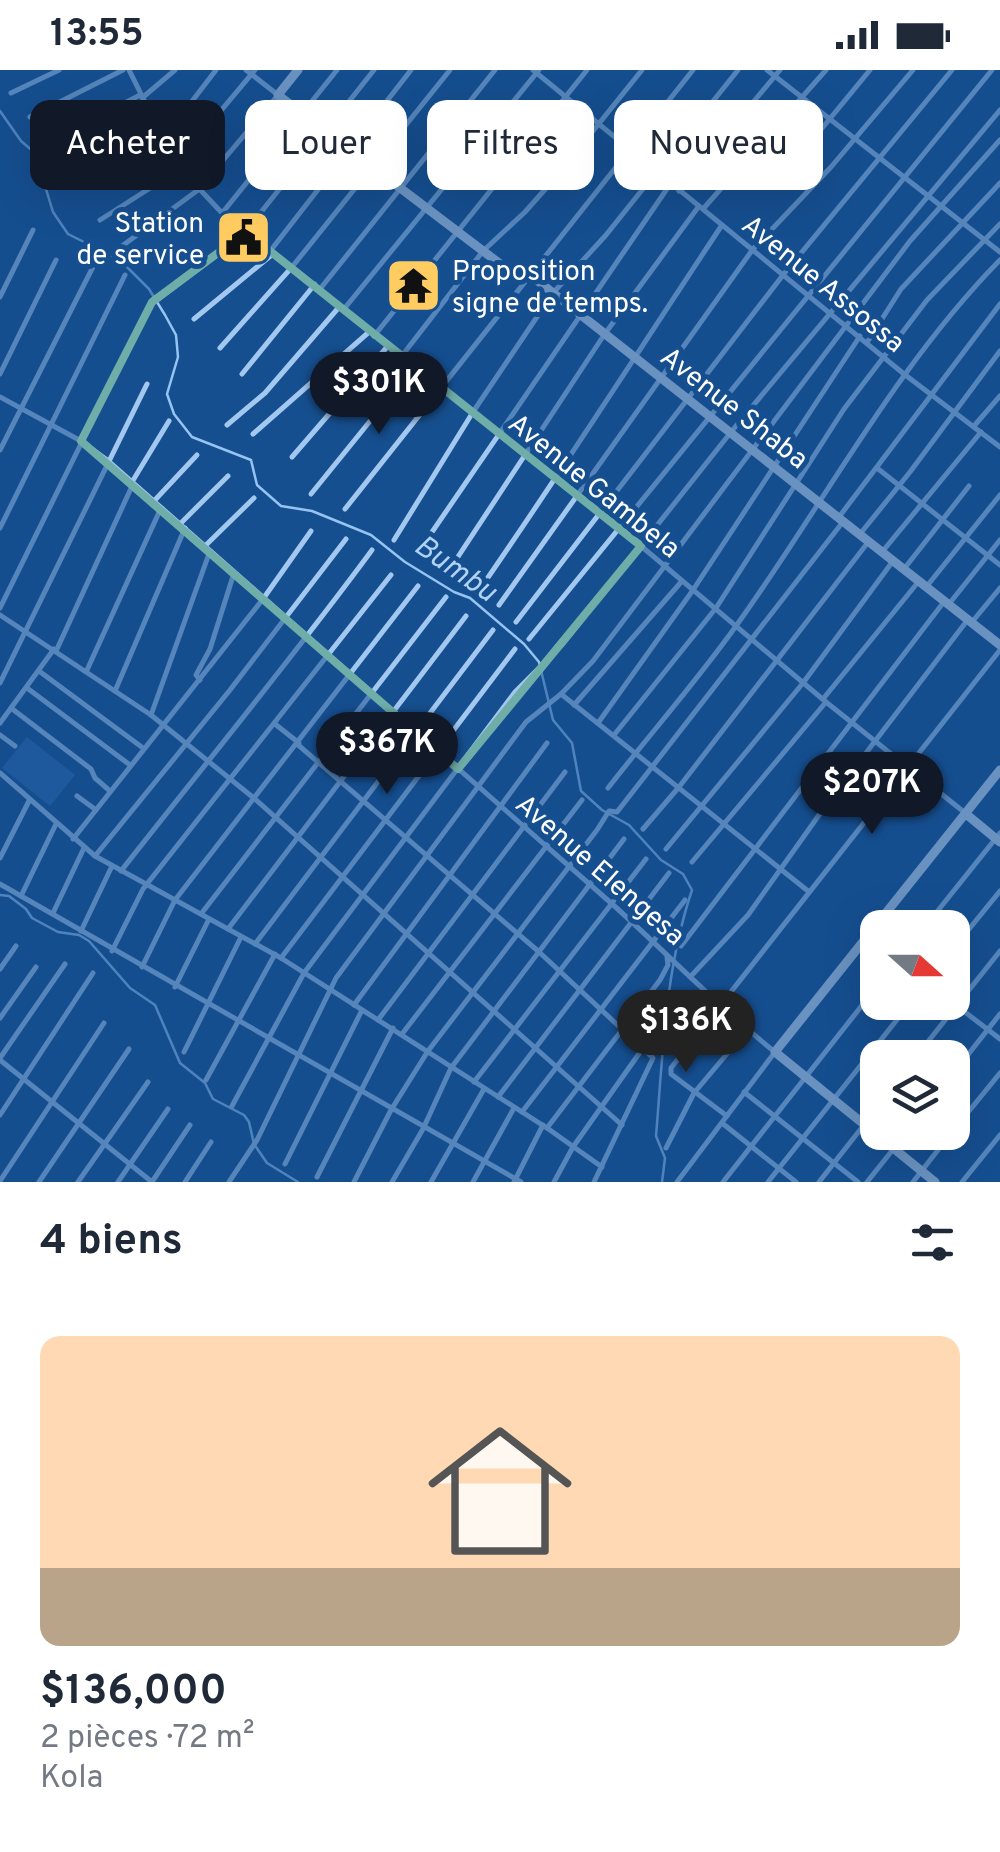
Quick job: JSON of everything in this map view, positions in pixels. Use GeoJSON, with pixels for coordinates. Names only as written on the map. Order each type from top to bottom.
{"type":"FeatureCollection","features":[{"type":"Feature","properties":{"kind":"street"},"geometry":{"type":"LineString","coordinates":[[11,94],[59,70]]}},
{"type":"Feature","properties":{"kind":"street"},"geometry":{"type":"LineString","coordinates":[[68,100],[137,70]]}},
{"type":"Feature","properties":{"kind":"street"},"geometry":{"type":"LineString","coordinates":[[133,100],[175,70]]}},
{"type":"Feature","properties":{"kind":"street"},"geometry":{"type":"LineString","coordinates":[[193,100],[216,70]]}},
{"type":"Feature","properties":{"kind":"street"},"geometry":{"type":"LineString","coordinates":[[225,158],[298,70]]}},
{"type":"Feature","properties":{"kind":"street"},"geometry":{"type":"LineString","coordinates":[[313,100],[337,70]]}},
{"type":"Feature","properties":{"kind":"street"},"geometry":{"type":"LineString","coordinates":[[350,100],[374,70]]}},
{"type":"Feature","properties":{"kind":"street"},"geometry":{"type":"LineString","coordinates":[[387,100],[411,70]]}},
{"type":"Feature","properties":{"kind":"street"},"geometry":{"type":"LineString","coordinates":[[407,124],[450,70]]}},
{"type":"Feature","properties":{"kind":"street"},"geometry":{"type":"LineString","coordinates":[[407,178],[495,70]]}},
{"type":"Feature","properties":{"kind":"street"},"geometry":{"type":"LineString","coordinates":[[253,434],[371,334],[458,234],[587,70]]}},
{"type":"Feature","properties":{"kind":"street"},"geometry":{"type":"LineString","coordinates":[[401,357],[482,251],[525,212],[642,70]]}},
{"type":"Feature","properties":{"kind":"street"},"geometry":{"type":"LineString","coordinates":[[669,100],[693,70]]}},
{"type":"Feature","properties":{"kind":"street"},"geometry":{"type":"LineString","coordinates":[[714,100],[738,70]]}},
{"type":"Feature","properties":{"kind":"street"},"geometry":{"type":"LineString","coordinates":[[768,70],[777,73],[878,158],[1000,252]]}},
{"type":"Feature","properties":{"kind":"street"},"geometry":{"type":"LineString","coordinates":[[800,100],[826,70]]}},
{"type":"Feature","properties":{"kind":"street"},"geometry":{"type":"LineString","coordinates":[[823,125],[870,70]]}},
{"type":"Feature","properties":{"kind":"street"},"geometry":{"type":"LineString","coordinates":[[499,605],[752,249],[856,139],[913,70]]}},
{"type":"Feature","properties":{"kind":"street"},"geometry":{"type":"LineString","coordinates":[[516,622],[783,274],[952,70]]}},
{"type":"Feature","properties":{"kind":"street"},"geometry":{"type":"LineString","coordinates":[[529,639],[992,70]]}},
{"type":"Feature","properties":{"kind":"street"},"geometry":{"type":"LineString","coordinates":[[225,106],[251,71]]}},
{"type":"Feature","properties":{"kind":"street","name":"Avenue Shaba"},"geometry":{"type":"LineString","coordinates":[[251,71],[285,100]]}},
{"type":"Feature","properties":{"kind":"street"},"geometry":{"type":"LineString","coordinates":[[227,425],[265,393],[342,308],[536,71]]}},
{"type":"Feature","properties":{"kind":"street","name":"Avenue Assossa"},"geometry":{"type":"LineString","coordinates":[[536,71],[614,135]]}},
{"type":"Feature","properties":{"kind":"street","name":"Avenue Gambela"},"geometry":{"type":"LineString","coordinates":[[128,72],[143,100]]}},
{"type":"Feature","properties":{"kind":"street"},"geometry":{"type":"LineString","coordinates":[[679,191],[777,73]]}},
{"type":"Feature","properties":{"kind":"street"},"geometry":{"type":"LineString","coordinates":[[232,1106],[304,973],[515,692],[540,670],[730,432],[1000,110]]}},
{"type":"Feature","properties":{"kind":"street"},"geometry":{"type":"LineString","coordinates":[[229,1182],[252,1149],[336,978],[526,722],[593,661],[846,324],[1000,140]]}},
{"type":"Feature","properties":{"kind":"street"},"geometry":{"type":"LineString","coordinates":[[345,509],[614,168]]}},
{"type":"Feature","properties":{"kind":"street"},"geometry":{"type":"LineString","coordinates":[[868,341],[894,298],[1000,182]]}},
{"type":"Feature","properties":{"kind":"street"},"geometry":{"type":"LineString","coordinates":[[222,213],[245,184]]}},
{"type":"Feature","properties":{"kind":"street"},"geometry":{"type":"LineString","coordinates":[[100,220],[143,190]]}},
{"type":"Feature","properties":{"kind":"street"},"geometry":{"type":"LineString","coordinates":[[122,246],[198,190]]}},
{"type":"Feature","properties":{"kind":"street","name":"Avenue Gambela"},"geometry":{"type":"LineString","coordinates":[[198,190],[413,368],[442,386],[618,527],[824,701],[966,814]]}},
{"type":"Feature","properties":{"kind":"street"},"geometry":{"type":"LineString","coordinates":[[279,190],[246,232],[156,298],[139,323],[0,611],[165,725],[256,799],[622,1126]]}},
{"type":"Feature","properties":{"kind":"street"},"geometry":{"type":"LineString","coordinates":[[194,319],[272,252],[318,190]]}},
{"type":"Feature","properties":{"kind":"street"},"geometry":{"type":"LineString","coordinates":[[220,348],[292,268],[354,190]]}},
{"type":"Feature","properties":{"kind":"street"},"geometry":{"type":"LineString","coordinates":[[242,374],[398,190]]}},
{"type":"Feature","properties":{"kind":"street","name":"Avenue Shaba"},"geometry":{"type":"LineString","coordinates":[[404,190],[512,273],[528,276],[553,294],[1000,647]]}},
{"type":"Feature","properties":{"kind":"street"},"geometry":{"type":"LineString","coordinates":[[394,540],[473,412],[553,294],[640,190]]}},
{"type":"Feature","properties":{"kind":"street"},"geometry":{"type":"LineString","coordinates":[[417,554],[666,190]]}},
{"type":"Feature","properties":{"kind":"street"},"geometry":{"type":"LineString","coordinates":[[446,575],[604,335],[719,190]]}},
{"type":"Feature","properties":{"kind":"street","name":"Avenue Assossa"},"geometry":{"type":"LineString","coordinates":[[679,191],[1000,447]]}},
{"type":"Feature","properties":{"kind":"street"},"geometry":{"type":"LineString","coordinates":[[614,736],[716,608],[827,433],[884,357],[927,300],[1000,224]]}},
{"type":"Feature","properties":{"kind":"street"},"geometry":{"type":"LineString","coordinates":[[478,592],[722,225]]}},
{"type":"Feature","properties":{"kind":"street"},"geometry":{"type":"LineString","coordinates":[[0,296],[33,230]]}},
{"type":"Feature","properties":{"kind":"street"},"geometry":{"type":"LineString","coordinates":[[0,450],[99,255]]}},
{"type":"Feature","properties":{"kind":"street"},"geometry":{"type":"LineString","coordinates":[[0,374],[56,260]]}},
{"type":"Feature","properties":{"kind":"street"},"geometry":{"type":"LineString","coordinates":[[608,788],[736,626],[905,375],[1000,260]]}},
{"type":"Feature","properties":{"kind":"street"},"geometry":{"type":"LineString","coordinates":[[0,528],[125,275]]}},
{"type":"Feature","properties":{"kind":"street"},"geometry":{"type":"LineString","coordinates":[[354,1182],[391,1110],[472,991],[606,815],[618,812],[752,641],[1000,304]]}},
{"type":"Feature","properties":{"kind":"street"},"geometry":{"type":"LineString","coordinates":[[598,724],[693,590],[860,336]]}},
{"type":"Feature","properties":{"kind":"street"},"geometry":{"type":"LineString","coordinates":[[292,458],[387,347]]}},
{"type":"Feature","properties":{"kind":"street"},"geometry":{"type":"LineString","coordinates":[[860,534],[1000,351]]}},
{"type":"Feature","properties":{"kind":"street"},"geometry":{"type":"LineString","coordinates":[[311,494],[413,368]]}},
{"type":"Feature","properties":{"kind":"street"},"geometry":{"type":"LineString","coordinates":[[0,683],[107,460],[148,384]]}},
{"type":"Feature","properties":{"kind":"street"},"geometry":{"type":"LineString","coordinates":[[974,426],[1000,396]]}},
{"type":"Feature","properties":{"kind":"street","name":"Avenue Elengesa"},"geometry":{"type":"LineString","coordinates":[[0,397],[81,441],[107,460],[775,1052]]}},
{"type":"Feature","properties":{"kind":"street"},"geometry":{"type":"LineString","coordinates":[[0,723],[56,649],[132,482],[169,421]]}},
{"type":"Feature","properties":{"kind":"street"},"geometry":{"type":"LineString","coordinates":[[882,552],[981,432]]}},
{"type":"Feature","properties":{"kind":"street"},"geometry":{"type":"LineString","coordinates":[[154,501],[197,455]]}},
{"type":"Feature","properties":{"kind":"street"},"geometry":{"type":"LineString","coordinates":[[877,468],[1000,565]]}},
{"type":"Feature","properties":{"kind":"street"},"geometry":{"type":"LineString","coordinates":[[115,690],[182,526],[228,476]]}},
{"type":"Feature","properties":{"kind":"street"},"geometry":{"type":"LineString","coordinates":[[904,570],[968,486]]}},
{"type":"Feature","properties":{"kind":"street"},"geometry":{"type":"LineString","coordinates":[[692,862],[1000,495]]}},
{"type":"Feature","properties":{"kind":"street"},"geometry":{"type":"LineString","coordinates":[[151,715],[208,549],[254,498]]}},
{"type":"Feature","properties":{"kind":"street"},"geometry":{"type":"LineString","coordinates":[[86,670],[161,508]]}},
{"type":"Feature","properties":{"kind":"street"},"geometry":{"type":"LineString","coordinates":[[73,840],[264,599],[310,531]]}},
{"type":"Feature","properties":{"kind":"street"},"geometry":{"type":"LineString","coordinates":[[95,856],[346,539]]}},
{"type":"Feature","properties":{"kind":"street"},"geometry":{"type":"LineString","coordinates":[[682,946],[753,848],[1000,540]]}},
{"type":"Feature","properties":{"kind":"street"},"geometry":{"type":"LineString","coordinates":[[643,829],[679,788],[868,541]]}},
{"type":"Feature","properties":{"kind":"street"},"geometry":{"type":"LineString","coordinates":[[122,871],[309,636],[372,550]]}},
{"type":"Feature","properties":{"kind":"street"},"geometry":{"type":"LineString","coordinates":[[666,849],[803,683],[893,562]]}},
{"type":"Feature","properties":{"kind":"street"},"geometry":{"type":"LineString","coordinates":[[200,680],[196,675],[210,648],[234,573]]}},
{"type":"Feature","properties":{"kind":"street"},"geometry":{"type":"LineString","coordinates":[[112,951],[146,884],[392,575]]}},
{"type":"Feature","properties":{"kind":"street"},"geometry":{"type":"LineString","coordinates":[[574,705],[682,581]]}},
{"type":"Feature","properties":{"kind":"street"},"geometry":{"type":"LineString","coordinates":[[142,967],[175,900],[418,586]]}},
{"type":"Feature","properties":{"kind":"street"},"geometry":{"type":"LineString","coordinates":[[692,976],[748,915],[874,741],[1000,588]]}},
{"type":"Feature","properties":{"kind":"street"},"geometry":{"type":"LineString","coordinates":[[201,914],[446,597]]}},
{"type":"Feature","properties":{"kind":"street"},"geometry":{"type":"LineString","coordinates":[[228,929],[466,616]]}},
{"type":"Feature","properties":{"kind":"street"},"geometry":{"type":"LineString","coordinates":[[255,944],[493,630]]}},
{"type":"Feature","properties":{"kind":"street"},"geometry":{"type":"LineString","coordinates":[[727,1116],[670,1070],[1000,647]]}},
{"type":"Feature","properties":{"kind":"street"},"geometry":{"type":"LineString","coordinates":[[206,1080],[237,1020],[278,956],[515,649]]}},
{"type":"Feature","properties":{"kind":"street"},"geometry":{"type":"LineString","coordinates":[[39,671],[144,748]]}},
{"type":"Feature","properties":{"kind":"street"},"geometry":{"type":"LineString","coordinates":[[27,688],[130,766]]}},
{"type":"Feature","properties":{"kind":"street"},"geometry":{"type":"LineString","coordinates":[[560,694],[808,891]]}},
{"type":"Feature","properties":{"kind":"street"},"geometry":{"type":"LineString","coordinates":[[10,708],[91,769],[110,791]]}},
{"type":"Feature","properties":{"kind":"street"},"geometry":{"type":"LineString","coordinates":[[275,724],[493,912],[654,1060],[594,1182]]}},
{"type":"Feature","properties":{"kind":"street"},"geometry":{"type":"LineString","coordinates":[[0,735],[15,746]]}},
{"type":"Feature","properties":{"kind":"street"},"geometry":{"type":"LineString","coordinates":[[354,1005],[548,743]]}},
{"type":"Feature","properties":{"kind":"street"},"geometry":{"type":"LineString","coordinates":[[894,910],[1000,770]]}},
{"type":"Feature","properties":{"kind":"street"},"geometry":{"type":"LineString","coordinates":[[378,1020],[565,772]]}},
{"type":"Feature","properties":{"kind":"street"},"geometry":{"type":"LineString","coordinates":[[0,774],[95,856],[278,956],[602,1166]]}},
{"type":"Feature","properties":{"kind":"street"},"geometry":{"type":"LineString","coordinates":[[77,796],[96,810]]}},
{"type":"Feature","properties":{"kind":"street"},"geometry":{"type":"LineString","coordinates":[[402,1034],[582,800]]}},
{"type":"Feature","properties":{"kind":"street"},"geometry":{"type":"LineString","coordinates":[[0,858],[29,801]]}},
{"type":"Feature","properties":{"kind":"street"},"geometry":{"type":"LineString","coordinates":[[939,910],[999,838],[966,814]]}},
{"type":"Feature","properties":{"kind":"street"},"geometry":{"type":"LineString","coordinates":[[20,896],[56,824]]}},
{"type":"Feature","properties":{"kind":"street"},"geometry":{"type":"LineString","coordinates":[[392,1182],[451,1068],[624,838]]}},
{"type":"Feature","properties":{"kind":"street"},"geometry":{"type":"LineString","coordinates":[[52,914],[84,848]]}},
{"type":"Feature","properties":{"kind":"street"},"geometry":{"type":"LineString","coordinates":[[474,1082],[646,859]]}},
{"type":"Feature","properties":{"kind":"street"},"geometry":{"type":"LineString","coordinates":[[81,931],[112,866]]}},
{"type":"Feature","properties":{"kind":"street"},"geometry":{"type":"LineString","coordinates":[[498,1097],[669,873]]}},
{"type":"Feature","properties":{"kind":"street"},"geometry":{"type":"LineString","coordinates":[[0,884],[517,1181],[545,1127],[667,970],[666,952]]}},
{"type":"Feature","properties":{"kind":"street"},"geometry":{"type":"LineString","coordinates":[[970,928],[1000,891]]}},
{"type":"Feature","properties":{"kind":"street"},"geometry":{"type":"LineString","coordinates":[[522,1112],[684,900]]}},
{"type":"Feature","properties":{"kind":"street"},"geometry":{"type":"LineString","coordinates":[[175,987],[209,919]]}},
{"type":"Feature","properties":{"kind":"street"},"geometry":{"type":"LineString","coordinates":[[184,1052],[241,937]]}},
{"type":"Feature","properties":{"kind":"street"},"geometry":{"type":"LineString","coordinates":[[0,969],[16,946]]}},
{"type":"Feature","properties":{"kind":"street"},"geometry":{"type":"LineString","coordinates":[[970,985],[1000,951]]}},
{"type":"Feature","properties":{"kind":"street"},"geometry":{"type":"LineString","coordinates":[[677,1182],[775,1052],[860,953]]}},
{"type":"Feature","properties":{"kind":"street"},"geometry":{"type":"LineString","coordinates":[[65,964],[0,1059],[152,1182],[190,1125]]}},
{"type":"Feature","properties":{"kind":"street"},"geometry":{"type":"LineString","coordinates":[[0,1018],[36,967]]}},
{"type":"Feature","properties":{"kind":"street"},"geometry":{"type":"LineString","coordinates":[[0,1115],[93,973]]}},
{"type":"Feature","properties":{"kind":"street"},"geometry":{"type":"LineString","coordinates":[[723,1182],[860,1007]]}},
{"type":"Feature","properties":{"kind":"street"},"geometry":{"type":"LineString","coordinates":[[285,1164],[362,1010]]}},
{"type":"Feature","properties":{"kind":"street"},"geometry":{"type":"LineString","coordinates":[[970,1052],[1000,1014]]}},
{"type":"Feature","properties":{"kind":"street"},"geometry":{"type":"LineString","coordinates":[[970,1016],[1000,1040]]}},
{"type":"Feature","properties":{"kind":"street"},"geometry":{"type":"LineString","coordinates":[[768,1182],[896,1020]]}},
{"type":"Feature","properties":{"kind":"street"},"geometry":{"type":"LineString","coordinates":[[0,1181],[104,1022]]}},
{"type":"Feature","properties":{"kind":"street"},"geometry":{"type":"LineString","coordinates":[[317,1177],[393,1028]]}},
{"type":"Feature","properties":{"kind":"street"},"geometry":{"type":"LineString","coordinates":[[666,1148],[694,1093],[747,1030]]}},
{"type":"Feature","properties":{"kind":"street"},"geometry":{"type":"LineString","coordinates":[[554,1182],[573,1147],[643,1048]]}},
{"type":"Feature","properties":{"kind":"street"},"geometry":{"type":"LineString","coordinates":[[39,1182],[129,1049]]}},
{"type":"Feature","properties":{"kind":"street"},"geometry":{"type":"LineString","coordinates":[[775,1052],[860,1122]]}},
{"type":"Feature","properties":{"kind":"street"},"geometry":{"type":"LineString","coordinates":[[970,1110],[1000,1073]]}},
{"type":"Feature","properties":{"kind":"street"},"geometry":{"type":"LineString","coordinates":[[78,1182],[148,1082]]}},
{"type":"Feature","properties":{"kind":"street"},"geometry":{"type":"LineString","coordinates":[[431,1182],[484,1088]]}},
{"type":"Feature","properties":{"kind":"street"},"geometry":{"type":"LineString","coordinates":[[744,1092],[858,1182]]}},
{"type":"Feature","properties":{"kind":"street"},"geometry":{"type":"LineString","coordinates":[[473,1182],[514,1108]]}},
{"type":"Feature","properties":{"kind":"street"},"geometry":{"type":"LineString","coordinates":[[118,1182],[168,1109]]}},
{"type":"Feature","properties":{"kind":"street"},"geometry":{"type":"LineString","coordinates":[[722,1124],[796,1182]]}},
{"type":"Feature","properties":{"kind":"street"},"geometry":{"type":"LineString","coordinates":[[819,1182],[860,1130]]}},
{"type":"Feature","properties":{"kind":"street"},"geometry":{"type":"LineString","coordinates":[[962,1182],[1000,1135]]}},
{"type":"Feature","properties":{"kind":"street"},"geometry":{"type":"LineString","coordinates":[[185,1182],[211,1142]]}},
{"type":"Feature","properties":{"kind":"street"},"geometry":{"type":"LineString","coordinates":[[867,1182],[893,1150]]}},
{"type":"Feature","properties":{"kind":"street"},"geometry":{"type":"LineString","coordinates":[[895,1150],[935,1182]]}},
{"type":"Feature","properties":{"kind":"street"},"geometry":{"type":"LineString","coordinates":[[913,1182],[938,1150]]}},
{"type":"Feature","properties":{"kind":"highlighted area"},"geometry":{"type":"Polygon","coordinates":[[[246,232],[641,546],[458,769],[81,441],[152,302],[246,232]]]}},
{"type":"Feature","properties":{"kind":"shaded area"},"geometry":{"type":"Polygon","coordinates":[[[27,737],[75,775],[50,806],[2,768],[27,737]]]}},
{"type":"Feature","properties":{"kind":"waterway","name":"Bumbu"},"geometry":{"type":"LineString","coordinates":[[0,111],[21,141],[35,153],[53,212],[68,234],[120,260],[149,289],[165,315],[176,335],[178,357],[167,394],[174,414],[192,437],[251,460],[257,485],[281,506],[312,511],[371,535],[405,562],[470,598],[524,644],[539,662],[553,720],[572,743],[581,791],[602,810],[629,825],[661,860],[683,874],[692,890],[666,1012],[656,1136],[665,1158],[662,1182]]}},
{"type":"Feature","properties":{"kind":"waterway"},"geometry":{"type":"LineString","coordinates":[[0,895],[9,896],[32,918],[58,932],[89,941],[130,988],[155,1005],[180,1063],[205,1083],[213,1099],[244,1115],[254,1144],[267,1163],[298,1182]]}},
{"type":"Feature","properties":{"kind":"place","name":"Station de service"},"geometry":{"type":"Point","coordinates":[243,238]}},
{"type":"Feature","properties":{"kind":"place","name":"Proposition signe de temps."},"geometry":{"type":"Point","coordinates":[413,286]}}]}
